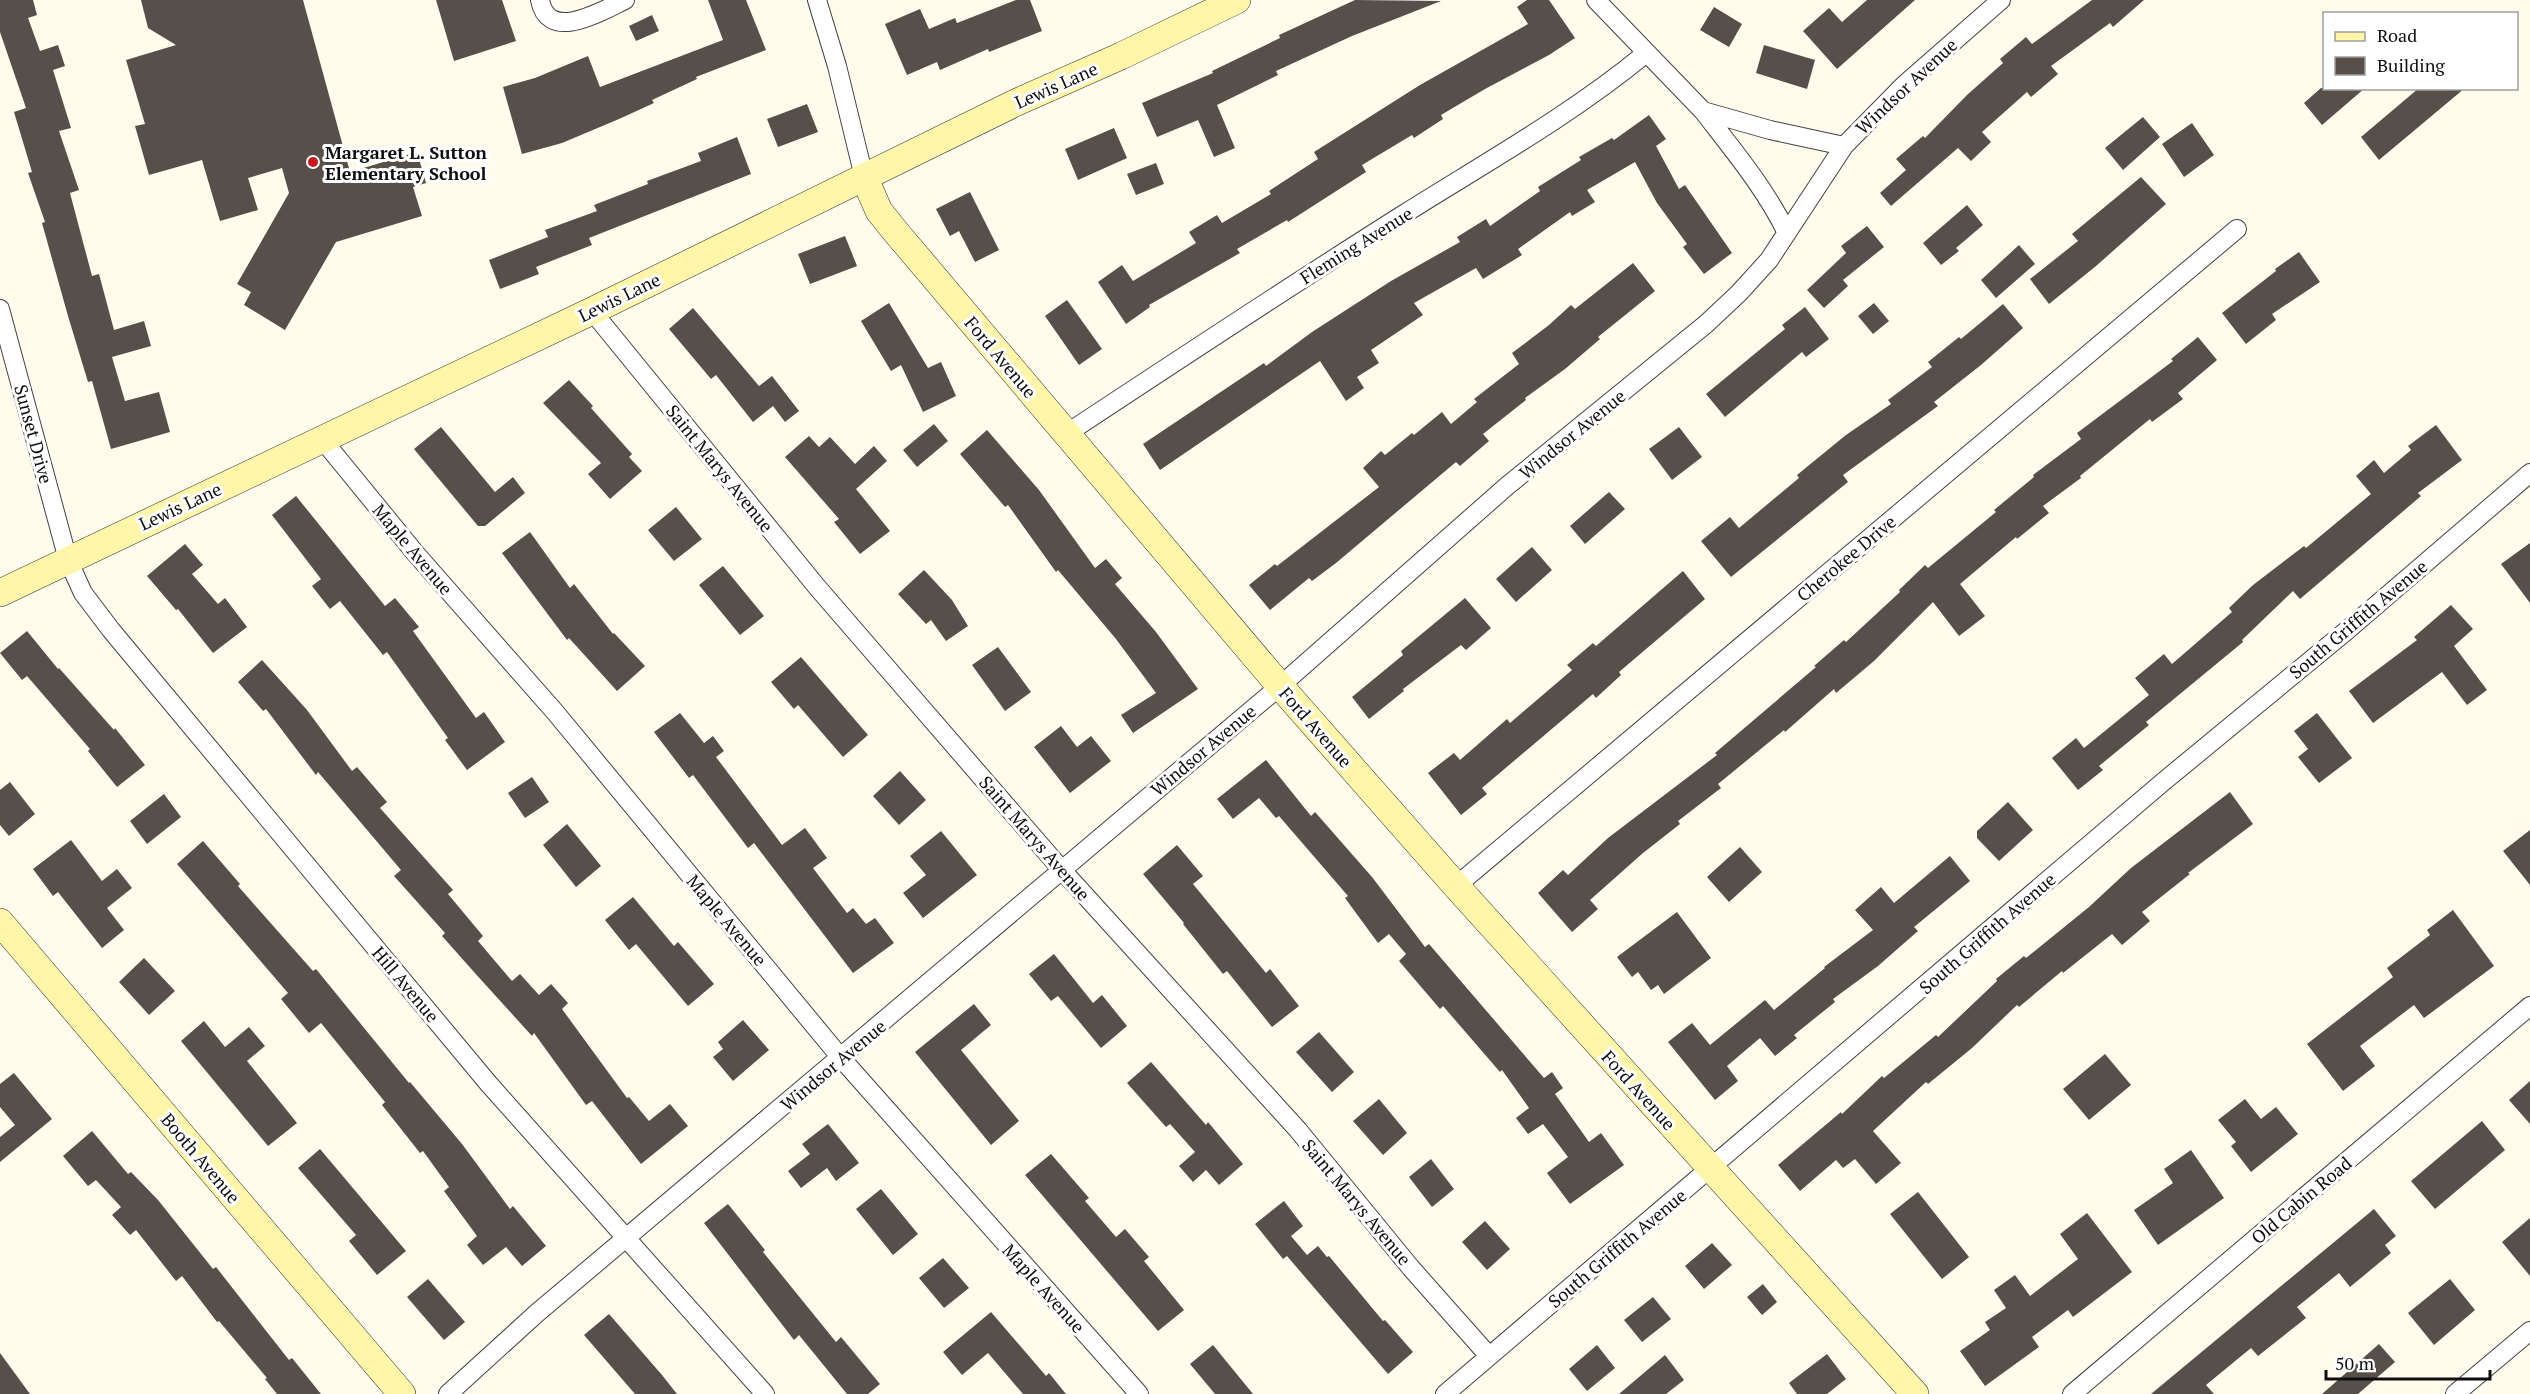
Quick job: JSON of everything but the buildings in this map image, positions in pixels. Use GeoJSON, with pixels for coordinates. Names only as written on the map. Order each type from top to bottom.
{"type":"FeatureCollection","features":[{"type":"Feature","properties":{"kind":"street"},"geometry":{"type":"LineString","coordinates":[[540,0],[542,11],[549,19],[560,23],[590,17],[624,0]]}},
{"type":"Feature","properties":{"kind":"street","name":"Ford Avenue"},"geometry":{"type":"LineString","coordinates":[[817,0],[837,66],[864,177],[879,210],[895,231],[1280,686],[1455,886],[1906,1391]]}},
{"type":"Feature","properties":{"kind":"street","name":"Lewis Lane"},"geometry":{"type":"LineString","coordinates":[[0,593],[592,311],[1015,103],[1121,56],[1237,0]]}},
{"type":"Feature","properties":{"kind":"street"},"geometry":{"type":"LineString","coordinates":[[1596,0],[1645,54],[1702,111],[1753,175],[1776,209],[1787,233]]}},
{"type":"Feature","properties":{"kind":"street","name":"Windsor Avenue"},"geometry":{"type":"LineString","coordinates":[[448,1394],[537,1313],[842,1058],[1061,869],[1280,686],[1507,486],[1706,324],[1769,260],[1844,146],[1904,85],[2001,0]]}},
{"type":"Feature","properties":{"kind":"street","name":"Fleming Avenue"},"geometry":{"type":"LineString","coordinates":[[1066,434],[1279,294],[1541,127],[1618,76],[1645,54]]}},
{"type":"Feature","properties":{"kind":"street"},"geometry":{"type":"LineString","coordinates":[[1702,111],[1770,130],[1844,146]]}},
{"type":"Feature","properties":{"kind":"street","name":"Cherokee Drive"},"geometry":{"type":"LineString","coordinates":[[1455,886],[2237,229]]}},
{"type":"Feature","properties":{"kind":"street","name":"Sunset Drive"},"geometry":{"type":"LineString","coordinates":[[0,309],[68,560]]}},
{"type":"Feature","properties":{"kind":"street","name":"Saint Marys Avenue"},"geometry":{"type":"LineString","coordinates":[[592,311],[817,587],[1061,869],[1298,1130],[1411,1268],[1489,1356]]}},
{"type":"Feature","properties":{"kind":"street","name":"Maple Avenue"},"geometry":{"type":"LineString","coordinates":[[322,440],[416,554],[555,712],[842,1058],[1139,1394]]}},
{"type":"Feature","properties":{"kind":"street","name":"South Griffith Avenue"},"geometry":{"type":"LineString","coordinates":[[1445,1394],[1711,1170],[2163,782],[2344,632],[2530,473]]}},
{"type":"Feature","properties":{"kind":"street","name":"Hill Avenue"},"geometry":{"type":"LineString","coordinates":[[68,560],[84,593],[111,630],[488,1083],[765,1394]]}},
{"type":"Feature","properties":{"kind":"street","name":"Booth Avenue"},"geometry":{"type":"LineString","coordinates":[[0,922],[402,1394]]}},
{"type":"Feature","properties":{"kind":"street","name":"Old Cabin Road"},"geometry":{"type":"LineString","coordinates":[[2072,1394],[2530,1006]]}},
{"type":"Feature","properties":{"kind":"street"},"geometry":{"type":"LineString","coordinates":[[2455,1394],[2530,1331]]}},
{"type":"Feature","properties":{"kind":"place","name":"Margaret L. Sutton Elementary School"},"geometry":{"type":"Point","coordinates":[313,162]}}]}
